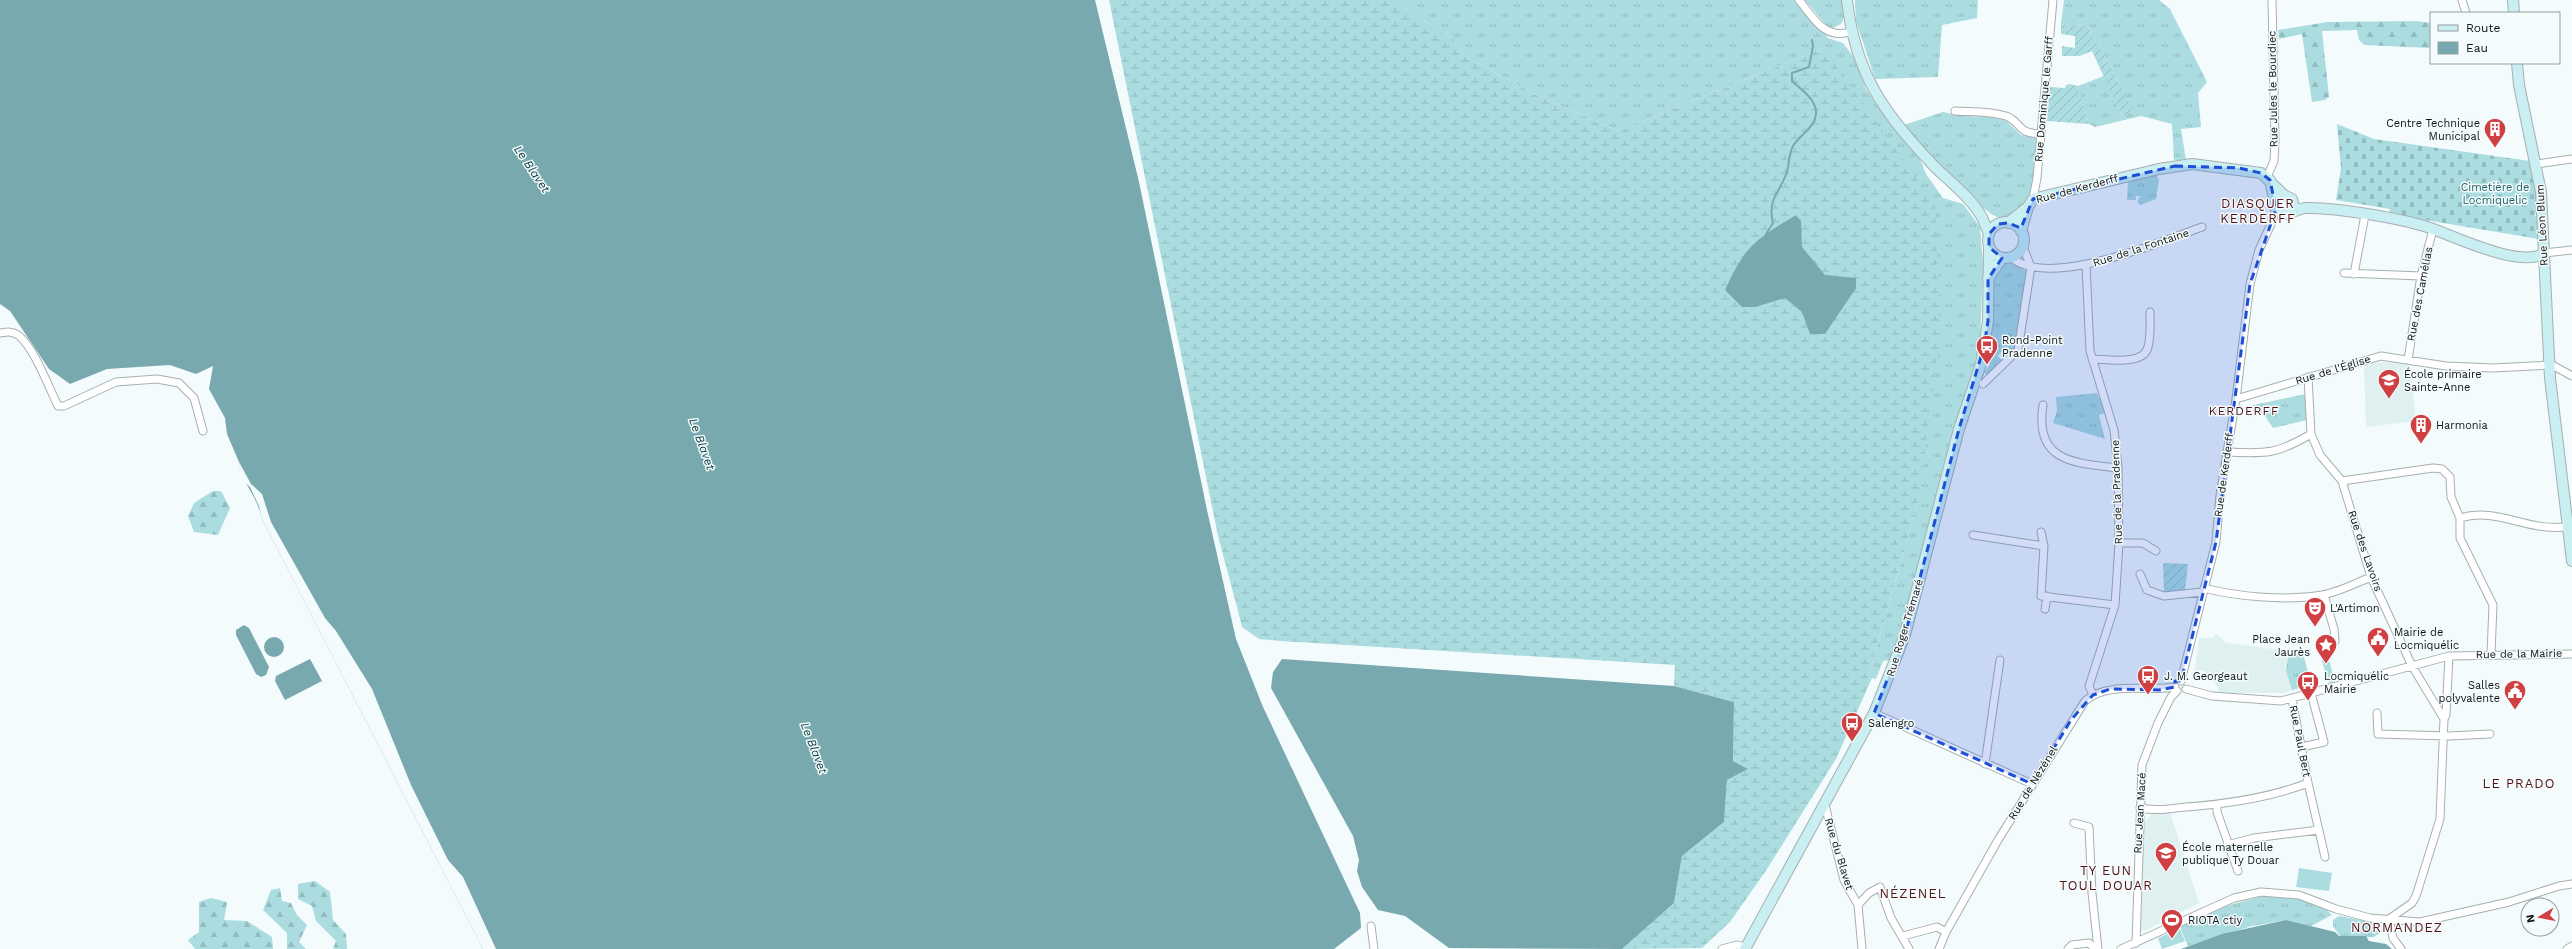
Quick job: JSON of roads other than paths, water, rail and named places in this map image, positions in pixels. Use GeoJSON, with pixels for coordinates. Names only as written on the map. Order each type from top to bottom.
{"type":"FeatureCollection","features":[{"type":"Feature","properties":{"kind":"street"},"geometry":{"type":"LineString","coordinates":[[1799,0],[1821,28],[1837,34],[1850,32]]}},
{"type":"Feature","properties":{"kind":"street"},"geometry":{"type":"LineString","coordinates":[[1847,0],[1850,32],[1859,62],[1872,88],[1890,115],[1910,141],[1980,213],[1989,234],[1989,247],[2020,264],[2031,266]]}},
{"type":"Feature","properties":{"kind":"street","name":"Rue Dominique le Garff"},"geometry":{"type":"LineString","coordinates":[[2030,203],[2041,134],[2053,0]]}},
{"type":"Feature","properties":{"kind":"street","name":"Rue Jules le Bourdiec"},"geometry":{"type":"LineString","coordinates":[[2268,178],[2274,161],[2275,141],[2272,0]]}},
{"type":"Feature","properties":{"kind":"street"},"geometry":{"type":"LineString","coordinates":[[2462,0],[2466,12]]}},
{"type":"Feature","properties":{"kind":"street"},"geometry":{"type":"LineString","coordinates":[[2513,0],[2514,12]]}},
{"type":"Feature","properties":{"kind":"street","name":"Rue Léon Blum"},"geometry":{"type":"LineString","coordinates":[[2517,64],[2519,85],[2537,164],[2541,192],[2549,364],[2570,526],[2572,561]]}},
{"type":"Feature","properties":{"kind":"street"},"geometry":{"type":"LineString","coordinates":[[1956,111],[1999,114],[2008,117],[2024,131],[2041,134]]}},
{"type":"Feature","properties":{"kind":"street"},"geometry":{"type":"LineString","coordinates":[[2537,164],[2572,159]]}},
{"type":"Feature","properties":{"kind":"street","name":"Rue de Kerderff"},"geometry":{"type":"LineString","coordinates":[[2030,203],[2175,166],[2192,164],[2239,168],[2261,173],[2268,178],[2284,195],[2305,208]]}},
{"type":"Feature","properties":{"kind":"street","name":"Rue de Kerderff"},"geometry":{"type":"LineString","coordinates":[[2181,681],[2216,542],[2220,495],[2236,399],[2250,284],[2259,250],[2272,222],[2281,209],[2268,178]]}},
{"type":"Feature","properties":{"kind":"street"},"geometry":{"type":"LineString","coordinates":[[2281,209],[2279,197],[2284,195]]}},
{"type":"Feature","properties":{"kind":"street"},"geometry":{"type":"LineString","coordinates":[[2281,209],[2294,207],[2293,201]]}},
{"type":"Feature","properties":{"kind":"street"},"geometry":{"type":"LineString","coordinates":[[1989,234],[2030,203]]}},
{"type":"Feature","properties":{"kind":"street"},"geometry":{"type":"LineString","coordinates":[[1983,384],[2018,350],[2031,266],[2023,247],[2024,238],[2021,231],[2030,203]]}},
{"type":"Feature","properties":{"kind":"street"},"geometry":{"type":"LineString","coordinates":[[2281,209],[2305,208],[2365,215],[2433,229],[2475,247],[2506,254],[2539,257],[2544,253],[2572,250]]}},
{"type":"Feature","properties":{"kind":"street"},"geometry":{"type":"LineString","coordinates":[[1980,213],[2021,231]]}},
{"type":"Feature","properties":{"kind":"street"},"geometry":{"type":"LineString","coordinates":[[2354,274],[2365,215]]}},
{"type":"Feature","properties":{"kind":"street","name":"Rue de la Fontaine"},"geometry":{"type":"LineString","coordinates":[[2031,266],[2086,265],[2146,248],[2202,228]]}},
{"type":"Feature","properties":{"kind":"street","name":"Rue des Camélias"},"geometry":{"type":"LineString","coordinates":[[2408,360],[2421,276],[2433,229]]}},
{"type":"Feature","properties":{"kind":"street","name":"Rue Roger Trémaré"},"geometry":{"type":"LineString","coordinates":[[1745,948],[1825,805],[1874,713],[1905,635],[1959,429],[1981,364],[1988,321],[1989,247]]}},
{"type":"Feature","properties":{"kind":"street"},"geometry":{"type":"LineString","coordinates":[[1988,279],[2007,258],[2023,247]]}},
{"type":"Feature","properties":{"kind":"street","name":"Rue de la Pradenne"},"geometry":{"type":"LineString","coordinates":[[2086,265],[2092,359],[2114,430],[2118,468],[2119,543],[2115,605],[2089,686],[2093,695]]}},
{"type":"Feature","properties":{"kind":"street"},"geometry":{"type":"LineString","coordinates":[[2344,274],[2421,276]]}},
{"type":"Feature","properties":{"kind":"street"},"geometry":{"type":"LineString","coordinates":[[2092,359],[2136,359],[2143,355],[2148,348],[2150,312]]}},
{"type":"Feature","properties":{"kind":"street"},"geometry":{"type":"LineString","coordinates":[[0,333],[9,332],[18,335],[26,345],[58,406],[64,406],[116,382],[157,379],[178,383],[194,398],[203,431]]}},
{"type":"Feature","properties":{"kind":"street","name":"Rue de l'Église"},"geometry":{"type":"LineString","coordinates":[[2236,399],[2382,356],[2446,366],[2493,368],[2549,364]]}},
{"type":"Feature","properties":{"kind":"street"},"geometry":{"type":"LineString","coordinates":[[2549,364],[2572,376]]}},
{"type":"Feature","properties":{"kind":"street","name":"Rue des Lavoirs"},"geometry":{"type":"LineString","coordinates":[[2308,377],[2311,434],[2320,455],[2342,481],[2371,577],[2412,666],[2445,717]]}},
{"type":"Feature","properties":{"kind":"street"},"geometry":{"type":"LineString","coordinates":[[2043,405],[2041,430],[2049,445],[2061,458],[2090,465],[2118,468]]}},
{"type":"Feature","properties":{"kind":"street"},"geometry":{"type":"LineString","coordinates":[[2227,452],[2273,452],[2288,448],[2311,434]]}},
{"type":"Feature","properties":{"kind":"street"},"geometry":{"type":"LineString","coordinates":[[2342,481],[2440,468],[2446,471],[2450,477],[2451,497],[2460,518],[2460,538],[2488,592],[2493,605],[2491,654]]}},
{"type":"Feature","properties":{"kind":"street"},"geometry":{"type":"LineString","coordinates":[[2460,518],[2480,513],[2534,527],[2570,526]]}},
{"type":"Feature","properties":{"kind":"street"},"geometry":{"type":"LineString","coordinates":[[2041,532],[2044,546],[2041,596],[2115,605]]}},
{"type":"Feature","properties":{"kind":"street"},"geometry":{"type":"LineString","coordinates":[[1973,535],[2044,546]]}},
{"type":"Feature","properties":{"kind":"street"},"geometry":{"type":"LineString","coordinates":[[2119,543],[2143,543],[2156,551]]}},
{"type":"Feature","properties":{"kind":"street"},"geometry":{"type":"LineString","coordinates":[[2140,574],[2147,590],[2164,596],[2203,590],[2295,598],[2324,595],[2371,577]]}},
{"type":"Feature","properties":{"kind":"street"},"geometry":{"type":"LineString","coordinates":[[2324,595],[2334,629],[2335,641]]}},
{"type":"Feature","properties":{"kind":"street"},"geometry":{"type":"LineString","coordinates":[[2046,609],[2047,596]]}},
{"type":"Feature","properties":{"kind":"street","name":"Rue de la Mairie"},"geometry":{"type":"LineString","coordinates":[[2186,689],[2216,696],[2292,699],[2449,656],[2491,654],[2572,654]]}},
{"type":"Feature","properties":{"kind":"street"},"geometry":{"type":"LineString","coordinates":[[2389,919],[2412,903],[2416,896],[2437,834],[2440,819],[2443,735],[2449,656]]}},
{"type":"Feature","properties":{"kind":"street"},"geometry":{"type":"LineString","coordinates":[[1985,764],[2000,660]]}},
{"type":"Feature","properties":{"kind":"street"},"geometry":{"type":"LineString","coordinates":[[2181,681],[2186,684],[2186,689],[2182,692],[2176,689],[2176,682],[2181,681]]}},
{"type":"Feature","properties":{"kind":"street","name":"Rue de Nézénel"},"geometry":{"type":"LineString","coordinates":[[1939,949],[1946,932],[2032,784],[2071,720],[2085,701],[2093,695],[2110,689],[2176,689]]}},
{"type":"Feature","properties":{"kind":"street","name":"Rue Jean Macé"},"geometry":{"type":"LineString","coordinates":[[2136,942],[2140,808],[2144,759],[2158,723],[2176,689]]}},
{"type":"Feature","properties":{"kind":"street"},"geometry":{"type":"LineString","coordinates":[[2302,747],[2324,742],[2311,694]]}},
{"type":"Feature","properties":{"kind":"street","name":"Rue Paul Bert"},"geometry":{"type":"LineString","coordinates":[[2292,699],[2308,783],[2325,857]]}},
{"type":"Feature","properties":{"kind":"street"},"geometry":{"type":"LineString","coordinates":[[1874,713],[2032,784]]}},
{"type":"Feature","properties":{"kind":"street"},"geometry":{"type":"LineString","coordinates":[[2377,713],[2378,734],[2490,734]]}},
{"type":"Feature","properties":{"kind":"street","name":"Rue Paul Bert"},"geometry":{"type":"LineString","coordinates":[[2140,808],[2151,810],[2217,806],[2284,792],[2308,783]]}},
{"type":"Feature","properties":{"kind":"street","name":"Rue du Blavet"},"geometry":{"type":"LineString","coordinates":[[1825,805],[1844,880],[1858,905],[1862,949]]}},
{"type":"Feature","properties":{"kind":"street"},"geometry":{"type":"LineString","coordinates":[[2217,806],[2227,845],[2238,872]]}},
{"type":"Feature","properties":{"kind":"street"},"geometry":{"type":"LineString","coordinates":[[2074,823],[2089,827],[2096,949]]}},
{"type":"Feature","properties":{"kind":"street"},"geometry":{"type":"LineString","coordinates":[[2227,845],[2254,838],[2319,830]]}},
{"type":"Feature","properties":{"kind":"street"},"geometry":{"type":"LineString","coordinates":[[2121,949],[2234,898],[2261,892],[2293,893],[2336,909],[2370,918],[2420,922],[2509,902],[2559,886],[2572,884]]}},
{"type":"Feature","properties":{"kind":"street"},"geometry":{"type":"LineString","coordinates":[[1858,905],[1869,893],[1880,887],[1891,918],[1903,936],[1909,949]]}},
{"type":"Feature","properties":{"kind":"street"},"geometry":{"type":"LineString","coordinates":[[2389,919],[2393,938],[2401,949]]}},
{"type":"Feature","properties":{"kind":"street"},"geometry":{"type":"LineString","coordinates":[[1371,926],[1374,949]]}},
{"type":"Feature","properties":{"kind":"street"},"geometry":{"type":"LineString","coordinates":[[1903,936],[1937,927],[1946,932]]}},
{"type":"Feature","properties":{"kind":"street"},"geometry":{"type":"LineString","coordinates":[[2068,949],[2072,945],[2090,943],[2096,949]]}},
{"type":"Feature","properties":{"kind":"street"},"geometry":{"type":"LineString","coordinates":[[1722,949],[1737,945],[1745,948]]}},
{"type":"Feature","properties":{"kind":"street"},"geometry":{"type":"LineString","coordinates":[[2567,949],[2572,946]]}},
{"type":"Feature","properties":{"kind":"water","name":"Le Blavet"},"geometry":{"type":"Polygon","coordinates":[[[0,0],[1095,0],[1139,182],[1207,510],[1236,639],[1263,707],[1360,913],[1361,928],[1334,949],[483,949],[262,519],[258,505],[238,466],[239,462],[227,434],[225,418],[209,389],[213,366],[196,374],[170,365],[107,369],[70,384],[49,369],[10,311],[0,304],[0,0]]]}},
{"type":"Feature","properties":{"kind":"water"},"geometry":{"type":"Polygon","coordinates":[[[1796,215],[1801,221],[1802,247],[1825,275],[1856,278],[1856,288],[1825,334],[1810,334],[1802,312],[1785,298],[1755,307],[1742,307],[1725,290],[1739,263],[1753,245],[1770,231],[1796,215]]]}},
{"type":"Feature","properties":{"kind":"water"},"geometry":{"type":"Polygon","coordinates":[[[244,625],[249,628],[269,667],[266,675],[261,677],[256,674],[236,635],[236,630],[244,625]]]}},
{"type":"Feature","properties":{"kind":"water"},"geometry":{"type":"Polygon","coordinates":[[[274,637],[281,640],[284,647],[281,654],[274,657],[267,654],[264,647],[267,640],[274,637]]]}},
{"type":"Feature","properties":{"kind":"water"},"geometry":{"type":"Polygon","coordinates":[[[310,659],[322,681],[285,700],[275,681],[276,676],[310,659]]]}},
{"type":"Feature","properties":{"kind":"water"},"geometry":{"type":"Polygon","coordinates":[[[1282,659],[1674,686],[1734,702],[1733,761],[1748,769],[1727,780],[1724,822],[1682,856],[1674,903],[1622,949],[1449,948],[1405,916],[1378,910],[1362,887],[1357,871],[1359,860],[1353,836],[1271,688],[1273,672],[1282,659]]]}},
{"type":"Feature","properties":{"kind":"water"},"geometry":{"type":"Polygon","coordinates":[[[2286,920],[2335,932],[2339,936],[2366,936],[2369,941],[2386,944],[2392,949],[2181,949],[2222,934],[2286,920]]]}},
{"type":"Feature","properties":{"kind":"waterway"},"geometry":{"type":"LineString","coordinates":[[1766,234],[1773,223],[1773,201],[1787,172],[1793,146],[1811,126],[1816,117],[1813,102],[1807,94],[1792,81],[1792,73],[1809,67],[1813,46],[1812,40]]}},
{"type":"Feature","properties":{"kind":"place","name":"Centre Technique Municipal"},"geometry":{"type":"Point","coordinates":[2495,148]}},
{"type":"Feature","properties":{"kind":"place","name":"Rond-Point Pradenne"},"geometry":{"type":"Point","coordinates":[1987,366]}},
{"type":"Feature","properties":{"kind":"place","name":"École primaire Sainte-Anne"},"geometry":{"type":"Point","coordinates":[2389,400]}},
{"type":"Feature","properties":{"kind":"place","name":"Harmonia"},"geometry":{"type":"Point","coordinates":[2421,444]}},
{"type":"Feature","properties":{"kind":"place","name":"L'Artimon"},"geometry":{"type":"Point","coordinates":[2315,628]}},
{"type":"Feature","properties":{"kind":"place","name":"Mairie de Locmiquélic"},"geometry":{"type":"Point","coordinates":[2378,658]}},
{"type":"Feature","properties":{"kind":"place","name":"Place Jean Jaurès"},"geometry":{"type":"Point","coordinates":[2326,664]}},
{"type":"Feature","properties":{"kind":"place","name":"J. M. Georgeaut"},"geometry":{"type":"Point","coordinates":[2148,696]}},
{"type":"Feature","properties":{"kind":"place","name":"Locmiquélic Mairie"},"geometry":{"type":"Point","coordinates":[2308,702]}},
{"type":"Feature","properties":{"kind":"place","name":"Salles polyvalente"},"geometry":{"type":"Point","coordinates":[2515,710]}},
{"type":"Feature","properties":{"kind":"place","name":"Salengro"},"geometry":{"type":"Point","coordinates":[1852,742]}},
{"type":"Feature","properties":{"kind":"place","name":"École maternelle publique Ty Douar"},"geometry":{"type":"Point","coordinates":[2166,872]}},
{"type":"Feature","properties":{"kind":"place","name":"RIOTA ctiy"},"geometry":{"type":"Point","coordinates":[2172,940]}},
{"type":"Feature","properties":{"kind":"district","name":"DIASQUER KERDERFF"},"geometry":{"type":"Point","coordinates":[2258,210]}},
{"type":"Feature","properties":{"kind":"district","name":"KERDERFF"},"geometry":{"type":"Point","coordinates":[2244,411]}},
{"type":"Feature","properties":{"kind":"district","name":"LE PRADO"},"geometry":{"type":"Point","coordinates":[2519,783]}},
{"type":"Feature","properties":{"kind":"district","name":"TY EUN TOUL DOUAR"},"geometry":{"type":"Point","coordinates":[2106,878]}},
{"type":"Feature","properties":{"kind":"district","name":"NÉZENEL"},"geometry":{"type":"Point","coordinates":[1913,893]}},
{"type":"Feature","properties":{"kind":"district","name":"NORMANDEZ"},"geometry":{"type":"Point","coordinates":[2397,927]}},
{"type":"Feature","properties":{"kind":"park label","name":"Cimetière de Locmiquelic"},"geometry":{"type":"Point","coordinates":[2495,193]}}]}
